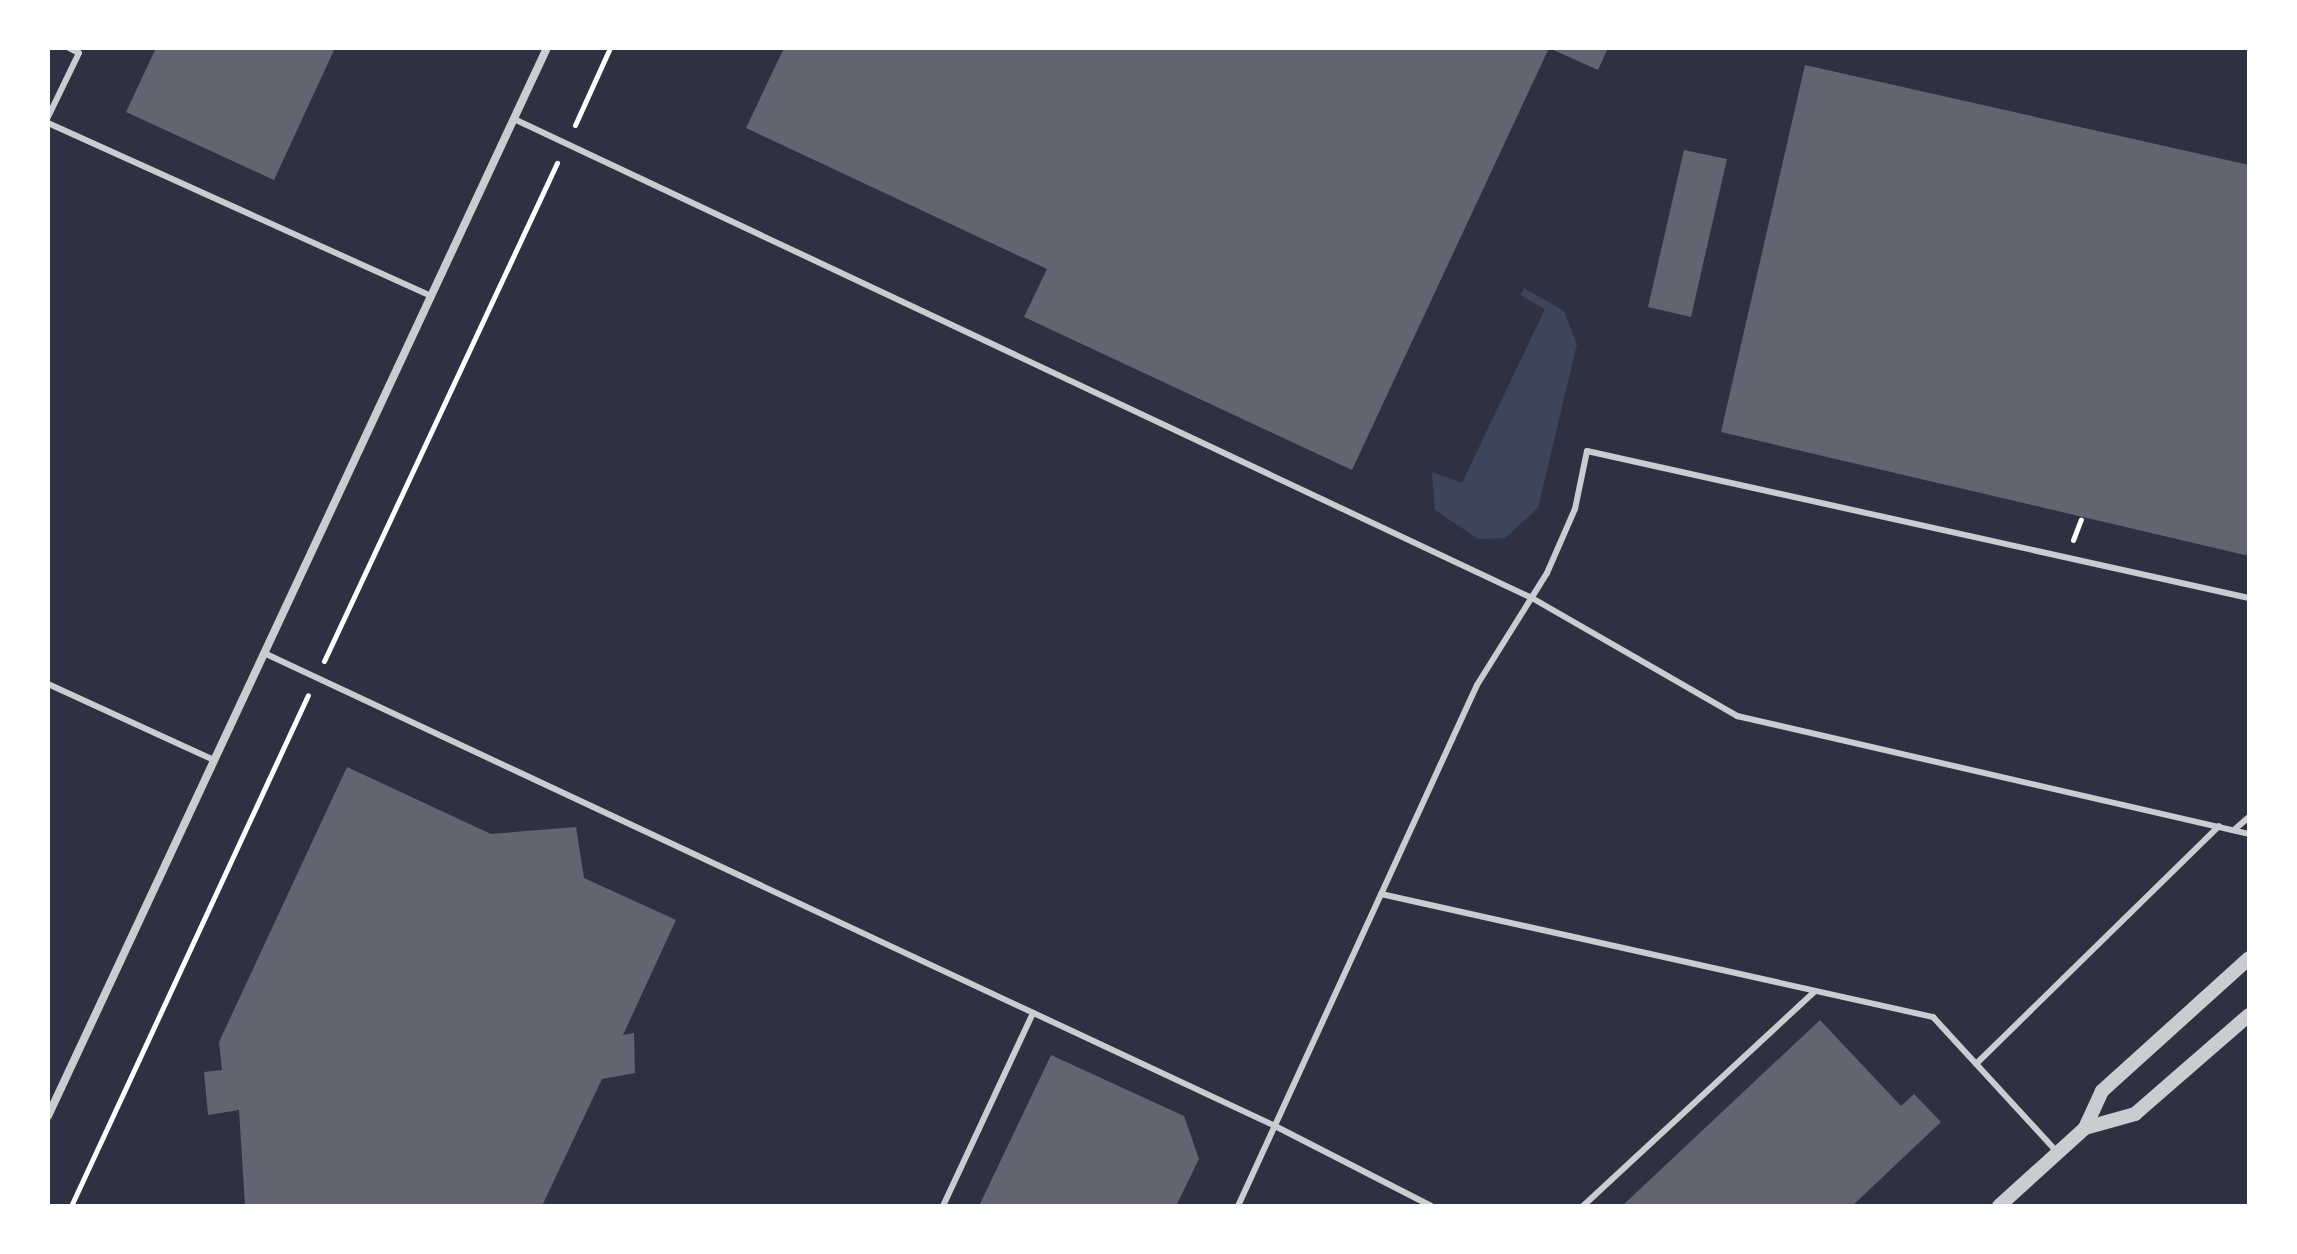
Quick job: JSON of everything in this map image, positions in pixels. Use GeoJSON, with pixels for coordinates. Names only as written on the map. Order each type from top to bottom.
{"type":"FeatureCollection","features":[{"type":"Feature","properties":{"kind":"street"},"geometry":{"type":"LineString","coordinates":[[48,1116],[547,48]]}},
{"type":"Feature","properties":{"kind":"street"},"geometry":{"type":"LineString","coordinates":[[1999,1206],[2085,1128],[2102,1091],[2249,958]]}},
{"type":"Feature","properties":{"kind":"street"},"geometry":{"type":"LineString","coordinates":[[2085,1128],[2135,1114],[2249,1015]]}},
{"type":"Feature","properties":{"kind":"lane"},"geometry":{"type":"LineString","coordinates":[[69,48],[79,53],[48,120],[432,296]]}},
{"type":"Feature","properties":{"kind":"lane"},"geometry":{"type":"LineString","coordinates":[[514,119],[1532,598],[1737,716],[2249,834]]}},
{"type":"Feature","properties":{"kind":"lane"},"geometry":{"type":"LineString","coordinates":[[1238,1206],[1477,685],[1532,598],[1575,509],[1587,451],[2249,598]]}},
{"type":"Feature","properties":{"kind":"lane"},"geometry":{"type":"LineString","coordinates":[[264,653],[1275,1126],[1431,1206]]}},
{"type":"Feature","properties":{"kind":"lane"},"geometry":{"type":"LineString","coordinates":[[48,684],[214,760]]}},
{"type":"Feature","properties":{"kind":"lane"},"geometry":{"type":"LineString","coordinates":[[2234,830],[2249,817]]}},
{"type":"Feature","properties":{"kind":"lane"},"geometry":{"type":"LineString","coordinates":[[1976,1064],[2219,826]]}},
{"type":"Feature","properties":{"kind":"lane"},"geometry":{"type":"LineString","coordinates":[[1381,894],[1933,1017],[2058,1153]]}},
{"type":"Feature","properties":{"kind":"lane"},"geometry":{"type":"LineString","coordinates":[[1583,1206],[1815,991]]}},
{"type":"Feature","properties":{"kind":"lane"},"geometry":{"type":"LineString","coordinates":[[943,1206],[1033,1013]]}},
{"type":"Feature","properties":{"kind":"path"},"geometry":{"type":"LineString","coordinates":[[71,1206],[610,48]]}},
{"type":"Feature","properties":{"kind":"shaded area"},"geometry":{"type":"Polygon","coordinates":[[[1524,288],[1564,311],[1577,344],[1538,508],[1505,538],[1478,539],[1435,510],[1432,472],[1462,483],[1545,309],[1520,295],[1524,288]]]}},
{"type":"Feature","properties":{"kind":"building"},"geometry":{"type":"Polygon","coordinates":[[[156,48],[335,48],[274,180],[126,112],[156,48]]]}},
{"type":"Feature","properties":{"kind":"building"},"geometry":{"type":"Polygon","coordinates":[[[784,48],[1549,48],[1352,470],[1024,317],[1047,269],[746,128],[784,48]]]}},
{"type":"Feature","properties":{"kind":"building"},"geometry":{"type":"Polygon","coordinates":[[[1549,48],[1608,48],[1598,70],[1549,48]]]}},
{"type":"Feature","properties":{"kind":"building"},"geometry":{"type":"Polygon","coordinates":[[[1805,65],[2249,165],[2249,556],[1721,432],[1805,65]]]}},
{"type":"Feature","properties":{"kind":"building"},"geometry":{"type":"Polygon","coordinates":[[[1684,150],[1727,159],[1691,317],[1648,307],[1684,150]]]}},
{"type":"Feature","properties":{"kind":"building"},"geometry":{"type":"Polygon","coordinates":[[[347,767],[491,834],[576,827],[584,878],[676,920],[623,1035],[634,1033],[635,1073],[602,1079],[542,1206],[245,1206],[239,1110],[208,1115],[204,1072],[222,1070],[219,1042],[347,767]]]}},
{"type":"Feature","properties":{"kind":"building"},"geometry":{"type":"Polygon","coordinates":[[[1820,1020],[1901,1106],[1914,1094],[1941,1122],[1852,1206],[1622,1206],[1820,1020]]]}},
{"type":"Feature","properties":{"kind":"building"},"geometry":{"type":"Polygon","coordinates":[[[1051,1055],[1184,1116],[1199,1159],[1176,1206],[979,1206],[1051,1055]]]}}]}
